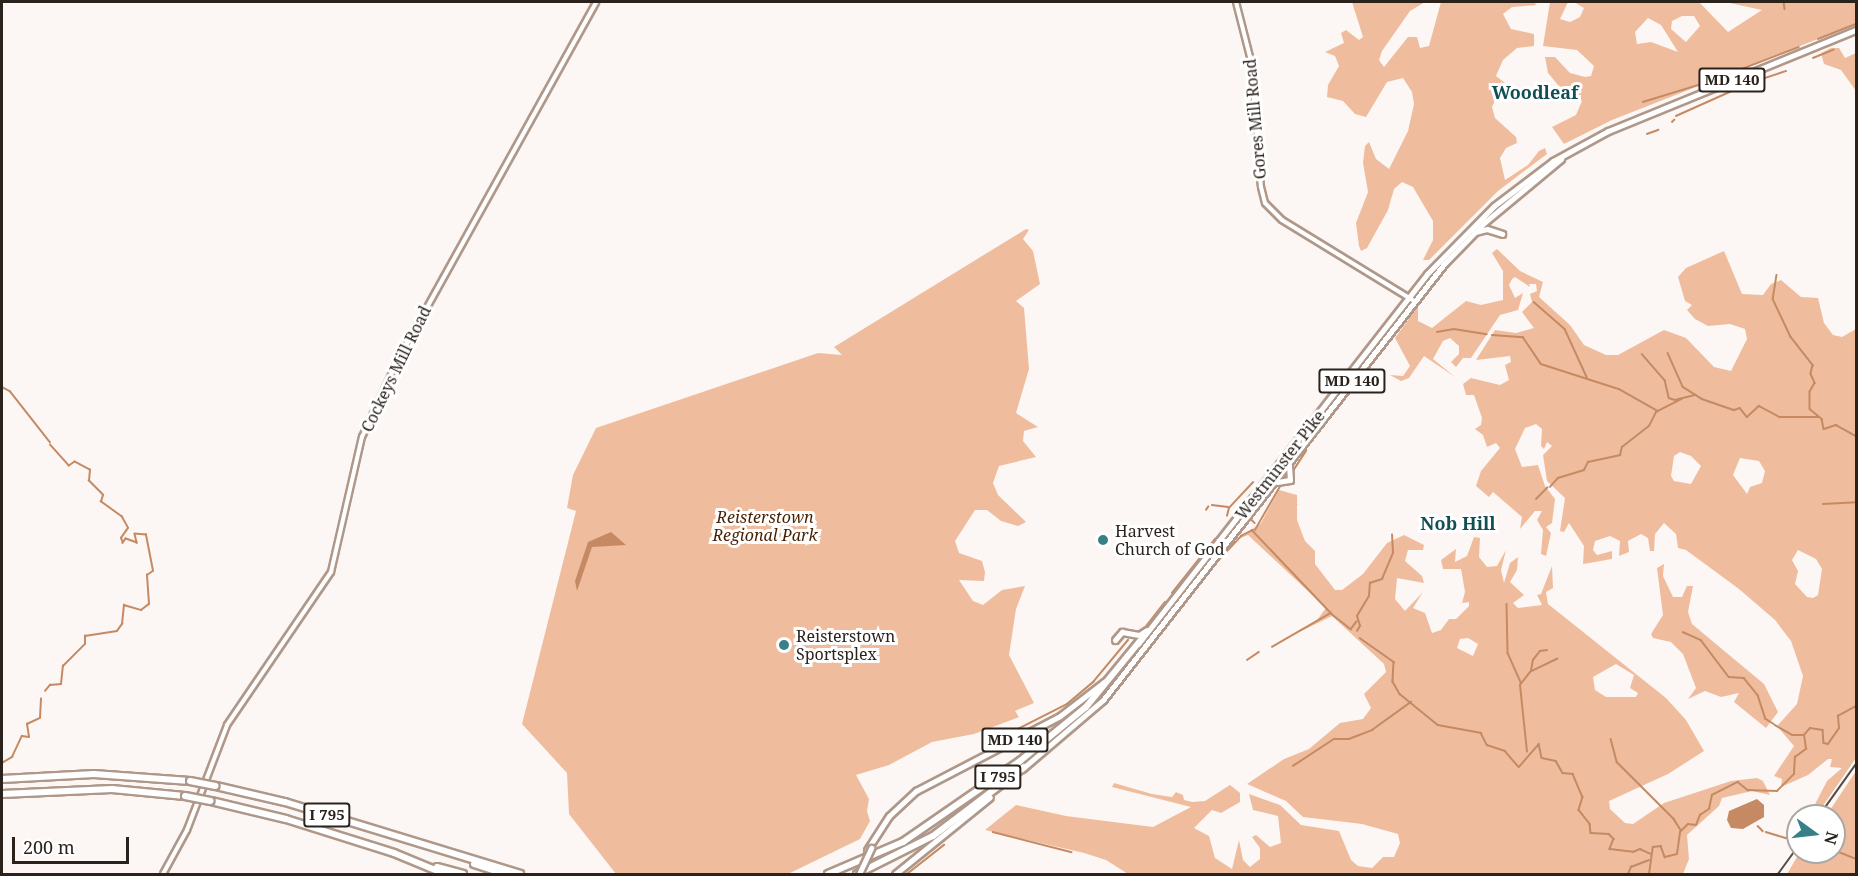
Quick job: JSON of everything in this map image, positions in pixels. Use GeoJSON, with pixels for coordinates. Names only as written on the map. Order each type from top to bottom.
{"type":"FeatureCollection","features":[{"type":"Feature","properties":{"kind":"highway","name":"Westminster Pike"},"geometry":{"type":"LineString","coordinates":[[858,874],[880,825],[916,792],[1073,708],[1104,682],[1153,625],[1411,300],[1481,217],[1553,161],[1629,121],[1857,30]]}},
{"type":"Feature","properties":{"kind":"highway","name":"Westminster Pike"},"geometry":{"type":"LineString","coordinates":[[895,874],[1103,700],[1273,484],[1411,300],[1474,233],[1562,158]]}},
{"type":"Feature","properties":{"kind":"highway"},"geometry":{"type":"LineString","coordinates":[[1474,233],[1487,230],[1502,234]]}},
{"type":"Feature","properties":{"kind":"highway"},"geometry":{"type":"LineString","coordinates":[[1273,484],[1290,480],[1290,461]]}},
{"type":"Feature","properties":{"kind":"highway"},"geometry":{"type":"LineString","coordinates":[[1115,640],[1125,632],[1139,635],[1153,625]]}},
{"type":"Feature","properties":{"kind":"highway","name":"I 795"},"geometry":{"type":"LineString","coordinates":[[828,874],[903,842],[1020,761],[1086,707],[1140,641]]}},
{"type":"Feature","properties":{"kind":"highway","name":"I 795"},"geometry":{"type":"LineString","coordinates":[[858,874],[933,836],[1024,767]]}},
{"type":"Feature","properties":{"kind":"highway","name":"I 795"},"geometry":{"type":"LineString","coordinates":[[2,779],[94,774],[190,781],[285,802],[520,874]]}},
{"type":"Feature","properties":{"kind":"highway","name":"I 795"},"geometry":{"type":"LineString","coordinates":[[2,794],[112,789],[185,796],[286,819],[394,853],[445,874]]}},
{"type":"Feature","properties":{"kind":"highway"},"geometry":{"type":"LineString","coordinates":[[437,850],[505,874]]}},
{"type":"Feature","properties":{"kind":"highway"},"geometry":{"type":"LineString","coordinates":[[394,853],[463,874]]}},
{"type":"Feature","properties":{"kind":"street","name":"Cockeys Mill Road"},"geometry":{"type":"LineString","coordinates":[[163,874],[186,831],[227,725],[331,572],[362,437],[399,358],[596,2]]}},
{"type":"Feature","properties":{"kind":"street","name":"Gores Mill Road"},"geometry":{"type":"LineString","coordinates":[[1236,2],[1250,57],[1265,203],[1282,220],[1411,300]]}},
{"type":"Feature","properties":{"kind":"green space"},"geometry":{"type":"Polygon","coordinates":[[[1352,2],[1425,2],[1410,11],[1382,51],[1379,60],[1384,67],[1408,37],[1417,37],[1420,48],[1429,46],[1441,2],[1533,2],[1537,5],[1512,7],[1503,14],[1511,29],[1534,34],[1534,46],[1517,48],[1503,60],[1496,76],[1513,89],[1497,96],[1492,107],[1495,118],[1516,137],[1517,143],[1506,148],[1500,158],[1505,180],[1528,165],[1539,151],[1545,148],[1547,154],[1498,191],[1429,260],[1423,260],[1433,240],[1433,221],[1413,187],[1402,182],[1394,189],[1388,210],[1367,248],[1361,251],[1359,246],[1356,223],[1368,192],[1363,163],[1365,146],[1369,142],[1376,159],[1389,169],[1408,131],[1414,104],[1412,92],[1403,78],[1387,82],[1366,117],[1355,114],[1343,101],[1327,97],[1328,85],[1339,66],[1335,56],[1325,52],[1344,43],[1341,33],[1346,30],[1359,40],[1363,37],[1352,2]]]}},
{"type":"Feature","properties":{"kind":"green space"},"geometry":{"type":"Polygon","coordinates":[[[1550,2],[1568,2],[1560,19],[1570,22],[1580,17],[1584,8],[1574,2],[1699,2],[1728,32],[1762,10],[1725,2],[1856,2],[1856,24],[1612,120],[1564,144],[1552,127],[1576,115],[1582,101],[1558,85],[1548,73],[1545,57],[1555,57],[1570,73],[1585,77],[1591,76],[1594,66],[1577,50],[1543,46],[1550,2]],[[1682,16],[1672,21],[1671,29],[1686,42],[1700,26],[1694,16],[1682,16]],[[1648,18],[1635,32],[1637,44],[1651,42],[1678,52],[1661,25],[1648,18]]]}},
{"type":"Feature","properties":{"kind":"green space"},"geometry":{"type":"Polygon","coordinates":[[[1831,48],[1839,48],[1845,58],[1856,53],[1856,91],[1841,70],[1824,64],[1821,53],[1831,48]]]}},
{"type":"Feature","properties":{"kind":"green space","name":"Reisterstown Regional Park"},"geometry":{"type":"Polygon","coordinates":[[[1026,229],[1029,230],[1023,239],[1033,251],[1040,284],[1016,301],[1024,308],[1029,369],[1016,413],[1038,427],[1024,431],[1023,441],[1036,457],[999,466],[993,483],[998,495],[1026,522],[1018,526],[1001,521],[987,510],[975,510],[955,541],[959,553],[982,561],[985,572],[984,581],[959,580],[973,601],[983,605],[1002,590],[1025,586],[1016,609],[1009,655],[1034,703],[1015,711],[1019,717],[974,734],[932,742],[889,765],[856,775],[869,799],[867,811],[870,821],[860,839],[788,874],[616,874],[569,814],[567,773],[522,724],[576,511],[567,508],[573,475],[596,428],[818,353],[842,355],[834,347],[1026,229]]]}},
{"type":"Feature","properties":{"kind":"green space"},"geometry":{"type":"Polygon","coordinates":[[[1497,249],[1520,271],[1543,282],[1539,297],[1570,325],[1584,345],[1606,355],[1618,355],[1664,330],[1686,338],[1714,367],[1731,371],[1747,339],[1745,329],[1730,324],[1708,326],[1695,319],[1687,310],[1692,305],[1685,301],[1678,277],[1686,268],[1724,251],[1742,294],[1763,295],[1771,284],[1781,280],[1801,297],[1818,298],[1824,323],[1833,335],[1842,337],[1856,329],[1856,758],[1824,804],[1815,804],[1827,781],[1842,768],[1830,767],[1832,759],[1828,759],[1808,775],[1781,787],[1782,779],[1774,776],[1794,746],[1777,726],[1797,704],[1803,676],[1791,641],[1775,620],[1739,589],[1686,550],[1678,548],[1676,534],[1664,523],[1655,534],[1654,551],[1650,551],[1648,538],[1641,534],[1628,541],[1629,552],[1619,556],[1620,541],[1610,536],[1595,541],[1593,550],[1597,555],[1612,551],[1612,559],[1583,564],[1584,546],[1569,523],[1564,532],[1560,531],[1565,498],[1547,481],[1543,455],[1552,446],[1547,442],[1544,449],[1541,446],[1542,429],[1536,424],[1525,428],[1515,449],[1522,467],[1538,465],[1545,486],[1555,499],[1552,523],[1546,527],[1551,533],[1546,556],[1541,554],[1543,530],[1537,520],[1542,511],[1535,511],[1520,529],[1522,517],[1493,492],[1489,497],[1476,486],[1481,471],[1500,448],[1496,443],[1487,447],[1483,435],[1475,429],[1481,425],[1482,418],[1474,395],[1466,395],[1463,384],[1471,378],[1500,385],[1509,380],[1505,365],[1511,362],[1510,356],[1476,360],[1495,330],[1516,333],[1534,328],[1522,312],[1532,302],[1530,294],[1537,291],[1536,284],[1529,284],[1530,287],[1515,277],[1512,279],[1509,285],[1515,298],[1523,293],[1518,310],[1500,315],[1471,358],[1463,358],[1456,367],[1451,362],[1459,354],[1459,346],[1450,338],[1443,341],[1433,359],[1455,377],[1424,356],[1409,378],[1401,381],[1390,375],[1403,376],[1410,366],[1395,338],[1418,306],[1418,321],[1432,328],[1466,301],[1481,305],[1503,300],[1503,271],[1492,253],[1497,249]],[[1680,452],[1674,456],[1671,476],[1674,481],[1691,484],[1701,466],[1691,456],[1680,452]],[[1740,458],[1733,475],[1747,494],[1750,487],[1762,483],[1765,471],[1759,461],[1740,458]],[[1798,550],[1792,560],[1798,571],[1795,584],[1807,597],[1813,598],[1818,595],[1822,569],[1816,559],[1798,550]]]}},
{"type":"Feature","properties":{"kind":"green space"},"geometry":{"type":"Polygon","coordinates":[[[1279,490],[1297,495],[1297,520],[1305,541],[1315,551],[1315,564],[1335,590],[1342,590],[1363,574],[1387,543],[1404,535],[1424,545],[1423,550],[1408,550],[1405,561],[1422,576],[1424,583],[1397,578],[1395,599],[1405,611],[1423,592],[1413,608],[1425,613],[1432,633],[1441,630],[1449,619],[1456,619],[1469,606],[1469,602],[1462,603],[1465,592],[1461,569],[1443,569],[1441,560],[1456,549],[1455,562],[1467,556],[1474,537],[1480,538],[1479,557],[1487,567],[1497,566],[1506,550],[1501,570],[1504,583],[1510,563],[1518,557],[1517,570],[1510,582],[1524,595],[1513,603],[1518,608],[1542,605],[1537,595],[1541,594],[1552,566],[1553,588],[1546,592],[1548,604],[1666,698],[1686,720],[1704,751],[1668,774],[1609,801],[1610,809],[1625,823],[1633,824],[1664,803],[1731,781],[1757,778],[1763,781],[1770,795],[1752,791],[1722,798],[1719,806],[1687,835],[1689,859],[1683,874],[1128,874],[1106,860],[1084,853],[985,830],[1016,805],[1066,816],[1153,827],[1191,807],[1112,787],[1114,783],[1172,797],[1176,792],[1183,795],[1184,800],[1192,802],[1205,801],[1230,785],[1240,793],[1240,802],[1221,813],[1212,810],[1194,828],[1209,836],[1215,858],[1232,869],[1239,840],[1243,860],[1250,867],[1260,859],[1260,848],[1252,837],[1256,835],[1270,847],[1281,843],[1278,816],[1253,810],[1249,794],[1280,805],[1301,825],[1339,831],[1351,860],[1358,866],[1372,868],[1383,857],[1394,857],[1400,843],[1398,834],[1362,824],[1303,817],[1286,801],[1247,784],[1284,759],[1309,749],[1340,723],[1363,719],[1371,708],[1364,694],[1386,672],[1384,664],[1332,616],[1285,639],[1317,620],[1326,608],[1248,535],[1236,540],[1261,523],[1279,490]],[[1468,638],[1460,639],[1457,648],[1473,656],[1478,644],[1468,638]],[[1616,664],[1593,677],[1595,690],[1606,697],[1636,697],[1638,693],[1630,688],[1634,675],[1616,664]]]}},
{"type":"Feature","properties":{"kind":"green space"},"geometry":{"type":"Polygon","coordinates":[[[1664,564],[1663,576],[1673,597],[1682,597],[1687,586],[1693,586],[1688,612],[1692,624],[1764,684],[1778,712],[1766,728],[1734,702],[1739,693],[1721,697],[1705,691],[1688,699],[1696,688],[1683,654],[1671,642],[1653,638],[1651,634],[1663,615],[1657,568],[1664,564]]]}},
{"type":"Feature","properties":{"kind":"green space"},"geometry":{"type":"Polygon","coordinates":[[[1856,771],[1856,874],[1787,874],[1793,864],[1846,864],[1846,804],[1834,804],[1856,771]]]}},
{"type":"Feature","properties":{"kind":"shaded area"},"geometry":{"type":"Polygon","coordinates":[[[611,532],[626,545],[592,547],[577,591],[575,581],[588,542],[611,532]]]}},
{"type":"Feature","properties":{"kind":"shaded area"},"geometry":{"type":"Polygon","coordinates":[[[1757,799],[1764,805],[1764,817],[1743,829],[1731,828],[1727,820],[1729,811],[1757,799]]]}},
{"type":"Feature","properties":{"kind":"waterway"},"geometry":{"type":"LineString","coordinates":[[1784,2],[1785,9]]}},
{"type":"Feature","properties":{"kind":"waterway"},"geometry":{"type":"LineString","coordinates":[[1818,39],[1856,24]]}},
{"type":"Feature","properties":{"kind":"waterway"},"geometry":{"type":"LineString","coordinates":[[1643,102],[1708,82],[1799,47]]}},
{"type":"Feature","properties":{"kind":"waterway"},"geometry":{"type":"LineString","coordinates":[[1813,58],[1833,50]]}},
{"type":"Feature","properties":{"kind":"waterway"},"geometry":{"type":"LineString","coordinates":[[1747,84],[1786,71]]}},
{"type":"Feature","properties":{"kind":"waterway"},"geometry":{"type":"LineString","coordinates":[[1676,116],[1743,86]]}},
{"type":"Feature","properties":{"kind":"waterway"},"geometry":{"type":"LineString","coordinates":[[1647,134],[1658,130]]}},
{"type":"Feature","properties":{"kind":"waterway"},"geometry":{"type":"LineString","coordinates":[[1777,275],[1773,299],[1791,337],[1813,365],[1811,374],[1815,383],[1810,392],[1810,409],[1822,419],[1824,429],[1836,425],[1856,436]]}},
{"type":"Feature","properties":{"kind":"waterway"},"geometry":{"type":"LineString","coordinates":[[1534,302],[1565,329],[1587,377]]}},
{"type":"Feature","properties":{"kind":"waterway"},"geometry":{"type":"LineString","coordinates":[[1437,332],[1454,329],[1487,334]]}},
{"type":"Feature","properties":{"kind":"waterway"},"geometry":{"type":"LineString","coordinates":[[1492,335],[1523,337],[1541,364],[1619,389],[1658,411]]}},
{"type":"Feature","properties":{"kind":"waterway"},"geometry":{"type":"LineString","coordinates":[[1668,353],[1683,387],[1702,399],[1734,410],[1740,408],[1747,417],[1759,406],[1780,417],[1819,417]]}},
{"type":"Feature","properties":{"kind":"waterway"},"geometry":{"type":"LineString","coordinates":[[1642,354],[1665,380],[1669,398],[1675,400],[1695,395]]}},
{"type":"Feature","properties":{"kind":"waterway"},"geometry":{"type":"LineString","coordinates":[[2,369],[2,378]]}},
{"type":"Feature","properties":{"kind":"waterway"},"geometry":{"type":"LineString","coordinates":[[2,387],[10,391],[50,442]]}},
{"type":"Feature","properties":{"kind":"waterway"},"geometry":{"type":"LineString","coordinates":[[1550,487],[1558,478],[1584,470],[1588,462],[1620,455],[1622,447],[1649,426],[1656,412],[1682,399]]}},
{"type":"Feature","properties":{"kind":"waterway"},"geometry":{"type":"LineString","coordinates":[[45,691],[50,685],[61,684],[63,666],[85,644],[85,636],[117,631],[122,624],[124,605],[141,610],[149,604],[147,575],[153,571],[146,535],[135,534],[137,543],[126,539],[123,543],[121,538],[128,528],[122,517],[101,502],[103,495],[89,481],[90,470],[75,462],[69,466],[50,445]]}},
{"type":"Feature","properties":{"kind":"waterway"},"geometry":{"type":"LineString","coordinates":[[1293,471],[1306,451]]}},
{"type":"Feature","properties":{"kind":"waterway"},"geometry":{"type":"LineString","coordinates":[[1227,516],[1229,508],[1253,482]]}},
{"type":"Feature","properties":{"kind":"waterway"},"geometry":{"type":"LineString","coordinates":[[1255,530],[1282,483]]}},
{"type":"Feature","properties":{"kind":"waterway"},"geometry":{"type":"LineString","coordinates":[[1536,499],[1547,488]]}},
{"type":"Feature","properties":{"kind":"waterway"},"geometry":{"type":"LineString","coordinates":[[1823,504],[1856,502]]}},
{"type":"Feature","properties":{"kind":"waterway"},"geometry":{"type":"LineString","coordinates":[[1212,505],[1228,507]]}},
{"type":"Feature","properties":{"kind":"waterway"},"geometry":{"type":"LineString","coordinates":[[1252,520],[1255,523]]}},
{"type":"Feature","properties":{"kind":"waterway"},"geometry":{"type":"LineString","coordinates":[[1252,530],[1332,614]]}},
{"type":"Feature","properties":{"kind":"waterway"},"geometry":{"type":"LineString","coordinates":[[1218,561],[1241,536],[1253,530]]}},
{"type":"Feature","properties":{"kind":"waterway"},"geometry":{"type":"LineString","coordinates":[[1357,631],[1360,626],[1357,616],[1369,596],[1370,583],[1382,579],[1393,553],[1392,535]]}},
{"type":"Feature","properties":{"kind":"waterway"},"geometry":{"type":"LineString","coordinates":[[1172,593],[1215,539]]}},
{"type":"Feature","properties":{"kind":"waterway"},"geometry":{"type":"LineString","coordinates":[[1144,629],[1165,602]]}},
{"type":"Feature","properties":{"kind":"waterway"},"geometry":{"type":"LineString","coordinates":[[1507,604],[1508,653],[1521,682]]}},
{"type":"Feature","properties":{"kind":"waterway"},"geometry":{"type":"LineString","coordinates":[[1272,647],[1331,613]]}},
{"type":"Feature","properties":{"kind":"waterway"},"geometry":{"type":"LineString","coordinates":[[1333,615],[1351,629],[1356,622]]}},
{"type":"Feature","properties":{"kind":"waterway"},"geometry":{"type":"LineString","coordinates":[[1683,632],[1701,640],[1729,677],[1744,678],[1758,695],[1766,719],[1774,724]]}},
{"type":"Feature","properties":{"kind":"waterway"},"geometry":{"type":"LineString","coordinates":[[1360,638],[1394,662],[1393,682],[1400,694],[1438,725],[1481,733],[1487,745],[1505,751],[1519,767],[1539,744],[1542,758],[1556,761],[1563,773],[1573,774],[1583,797],[1579,810],[1590,824],[1591,833],[1609,834],[1614,839],[1610,849],[1633,852],[1640,849],[1651,854]]}},
{"type":"Feature","properties":{"kind":"waterway"},"geometry":{"type":"LineString","coordinates":[[996,740],[1067,704],[1094,681],[1128,640]]}},
{"type":"Feature","properties":{"kind":"waterway"},"geometry":{"type":"LineString","coordinates":[[1527,752],[1520,685],[1531,671],[1533,660],[1540,651],[1547,650]]}},
{"type":"Feature","properties":{"kind":"waterway"},"geometry":{"type":"LineString","coordinates":[[1247,660],[1259,652]]}},
{"type":"Feature","properties":{"kind":"waterway"},"geometry":{"type":"LineString","coordinates":[[1532,671],[1557,659]]}},
{"type":"Feature","properties":{"kind":"waterway"},"geometry":{"type":"LineString","coordinates":[[2,763],[12,757],[22,736],[29,737],[27,724],[40,718],[41,699]]}},
{"type":"Feature","properties":{"kind":"waterway"},"geometry":{"type":"LineString","coordinates":[[1293,766],[1334,739],[1349,739],[1372,730],[1411,702]]}},
{"type":"Feature","properties":{"kind":"waterway"},"geometry":{"type":"LineString","coordinates":[[1649,874],[1653,847],[1661,846],[1665,857],[1677,854],[1680,832],[1688,824],[1696,825],[1700,815],[1709,809],[1712,795],[1738,782],[1748,790],[1777,791],[1794,774],[1795,757],[1806,749],[1804,735],[1810,728],[1823,730],[1824,743],[1828,744],[1839,728],[1838,716],[1856,706]]}},
{"type":"Feature","properties":{"kind":"waterway"},"geometry":{"type":"LineString","coordinates":[[1775,725],[1792,735],[1803,735]]}},
{"type":"Feature","properties":{"kind":"waterway"},"geometry":{"type":"LineString","coordinates":[[1611,739],[1617,762],[1674,819],[1681,830]]}},
{"type":"Feature","properties":{"kind":"waterway"},"geometry":{"type":"LineString","coordinates":[[1758,826],[1763,831]]}},
{"type":"Feature","properties":{"kind":"waterway"},"geometry":{"type":"LineString","coordinates":[[993,832],[1071,852]]}},
{"type":"Feature","properties":{"kind":"waterway"},"geometry":{"type":"LineString","coordinates":[[1766,832],[1786,838]]}},
{"type":"Feature","properties":{"kind":"waterway"},"geometry":{"type":"LineString","coordinates":[[907,874],[944,845]]}},
{"type":"Feature","properties":{"kind":"waterway"},"geometry":{"type":"LineString","coordinates":[[1846,855],[1856,859]]}},
{"type":"Feature","properties":{"kind":"waterway"},"geometry":{"type":"LineString","coordinates":[[1628,874],[1631,867],[1649,860]]}},
{"type":"Feature","properties":{"kind":"railway"},"geometry":{"type":"LineString","coordinates":[[1828,804],[1856,764]]}},
{"type":"Feature","properties":{"kind":"railway"},"geometry":{"type":"LineString","coordinates":[[1778,874],[1786,863]]}},
{"type":"Feature","properties":{"kind":"place","name":"Harvest Church of God"},"geometry":{"type":"Point","coordinates":[1103,540]}},
{"type":"Feature","properties":{"kind":"place","name":"Reisterstown Sportsplex"},"geometry":{"type":"Point","coordinates":[784,645]}},
{"type":"Feature","properties":{"kind":"district","name":"Woodleaf"},"geometry":{"type":"Point","coordinates":[1535,92]}},
{"type":"Feature","properties":{"kind":"district","name":"Nob Hill"},"geometry":{"type":"Point","coordinates":[1458,523]}}]}
